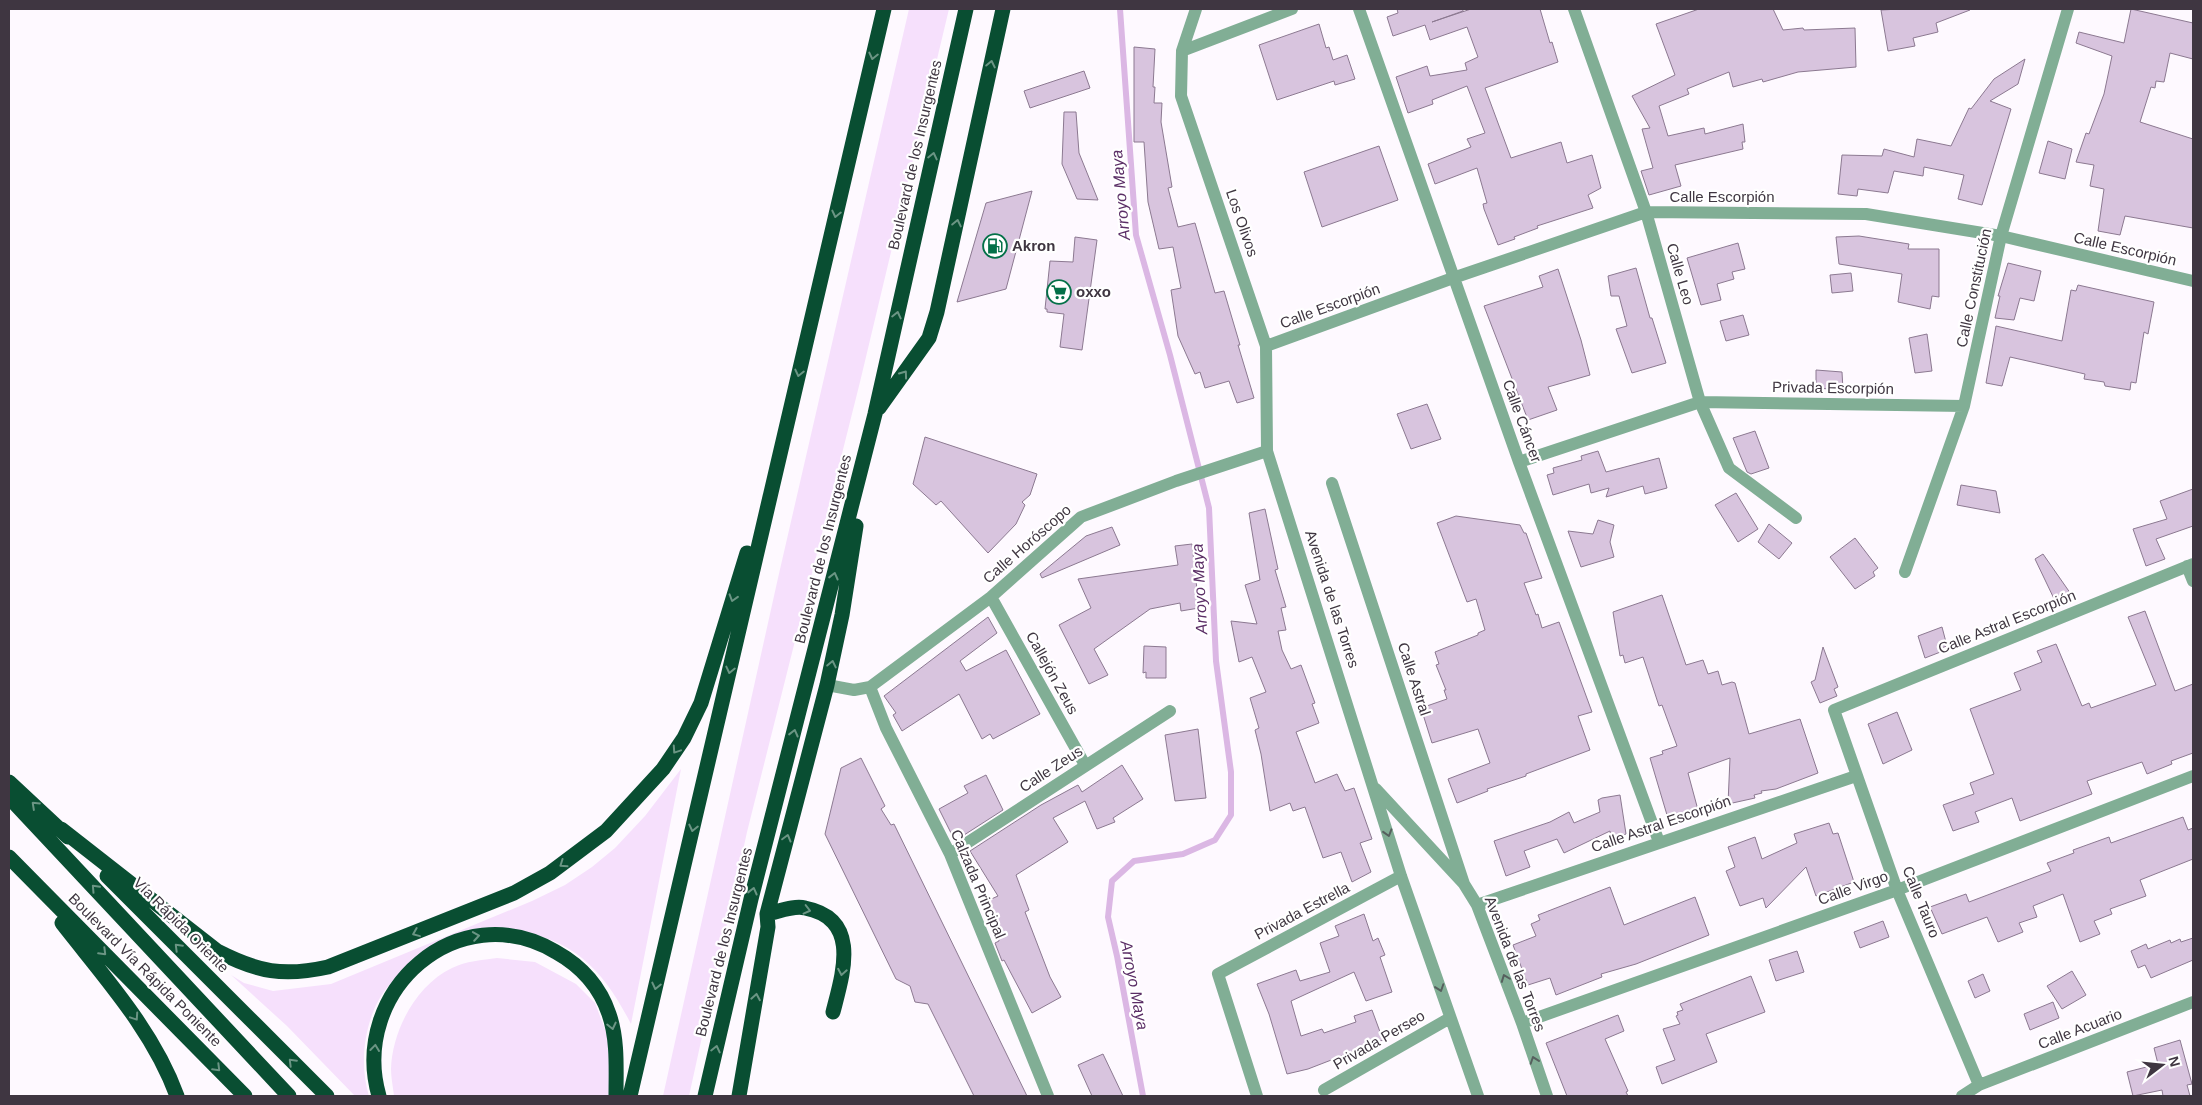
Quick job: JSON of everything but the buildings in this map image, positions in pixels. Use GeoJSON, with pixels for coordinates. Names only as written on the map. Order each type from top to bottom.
{"type":"FeatureCollection","features":[{"type":"Feature","properties":{"kind":"highway"},"geometry":{"type":"LineString","coordinates":[[630,1096],[884,9]]}},
{"type":"Feature","properties":{"kind":"highway","name":"Boulevard de los Insurgentes"},"geometry":{"type":"LineString","coordinates":[[705,1096],[751,899],[875,414],[966,9]]}},
{"type":"Feature","properties":{"kind":"highway"},"geometry":{"type":"LineString","coordinates":[[875,414],[929,338],[932,330],[1003,9]]}},
{"type":"Feature","properties":{"kind":"highway"},"geometry":{"type":"LineString","coordinates":[[61,829],[217,951],[240,962],[273,972],[306,972],[328,967],[486,905],[532,884],[571,859],[606,831],[663,769],[684,738],[701,702],[784,435]]}},
{"type":"Feature","properties":{"kind":"highway"},"geometry":{"type":"LineString","coordinates":[[739,1096],[768,927],[767,914],[828,685],[842,615],[868,442]]}},
{"type":"Feature","properties":{"kind":"highway","name":"Vía Rápida Oriente"},"geometry":{"type":"LineString","coordinates":[[9,782],[61,829],[327,1096]]}},
{"type":"Feature","properties":{"kind":"highway"},"geometry":{"type":"LineString","coordinates":[[9,797],[289,1096]]}},
{"type":"Feature","properties":{"kind":"highway"},"geometry":{"type":"LineString","coordinates":[[14,863],[136,1018],[161,1062],[177,1096]]}},
{"type":"Feature","properties":{"kind":"highway","name":"Boulevard Vía Rápida Poniente"},"geometry":{"type":"LineString","coordinates":[[14,863],[245,1096]]}},
{"type":"Feature","properties":{"kind":"highway"},"geometry":{"type":"LineString","coordinates":[[767,914],[803,907],[824,915],[841,932],[845,950],[843,972],[833,1012]]}},
{"type":"Feature","properties":{"kind":"highway"},"geometry":{"type":"LineString","coordinates":[[379,1096],[374,1069],[374,1048],[386,1006],[402,980],[420,962],[442,947],[468,937],[496,934],[515,936],[548,946],[573,962],[596,987],[605,1003],[614,1031],[616,1096]]}},
{"type":"Feature","properties":{"kind":"street","name":"Los Olivos"},"geometry":{"type":"LineString","coordinates":[[1196,9],[1182,51],[1181,96],[1266,346],[1267,451]]}},
{"type":"Feature","properties":{"kind":"street"},"geometry":{"type":"LineString","coordinates":[[1182,51],[1292,9]]}},
{"type":"Feature","properties":{"kind":"street","name":"Calle Cáncer"},"geometry":{"type":"LineString","coordinates":[[1359,9],[1519,462],[1659,842]]}},
{"type":"Feature","properties":{"kind":"street","name":"Calle Leo"},"geometry":{"type":"LineString","coordinates":[[1574,9],[1646,212],[1700,402],[1729,468],[1796,518]]}},
{"type":"Feature","properties":{"kind":"street","name":"Calle Constitución"},"geometry":{"type":"LineString","coordinates":[[1905,572],[1964,406],[2001,236],[2068,9]]}},
{"type":"Feature","properties":{"kind":"street","name":"Calle Escorpión"},"geometry":{"type":"LineString","coordinates":[[1266,346],[1453,278],[1646,212],[1866,214],[2001,236],[2193,282]]}},
{"type":"Feature","properties":{"kind":"street"},"geometry":{"type":"LineString","coordinates":[[1519,462],[1700,402]]}},
{"type":"Feature","properties":{"kind":"street","name":"Privada Escorpión"},"geometry":{"type":"LineString","coordinates":[[1700,402],[1964,406]]}},
{"type":"Feature","properties":{"kind":"street","name":"Calle Horóscopo"},"geometry":{"type":"LineString","coordinates":[[870,687],[991,597],[1081,517],[1176,481],[1267,451]]}},
{"type":"Feature","properties":{"kind":"street","name":"Avenida de las Torres"},"geometry":{"type":"LineString","coordinates":[[1267,451],[1401,876],[1478,1096]]}},
{"type":"Feature","properties":{"kind":"street","name":"Calle Astral"},"geometry":{"type":"LineString","coordinates":[[1332,483],[1464,884]]}},
{"type":"Feature","properties":{"kind":"street"},"geometry":{"type":"LineString","coordinates":[[2190,565],[2193,581]]}},
{"type":"Feature","properties":{"kind":"street","name":"Calle Astral Escorpión"},"geometry":{"type":"LineString","coordinates":[[1834,710],[2190,565]]}},
{"type":"Feature","properties":{"kind":"street","name":"Callejón Zeus"},"geometry":{"type":"LineString","coordinates":[[991,597],[1086,765]]}},
{"type":"Feature","properties":{"kind":"street"},"geometry":{"type":"LineString","coordinates":[[828,685],[854,690],[870,687]]}},
{"type":"Feature","properties":{"kind":"street","name":"Calzada Principal"},"geometry":{"type":"LineString","coordinates":[[870,687],[886,728],[950,854],[1048,1096]]}},
{"type":"Feature","properties":{"kind":"street","name":"Calle Tauro"},"geometry":{"type":"LineString","coordinates":[[1834,710],[1897,890],[1979,1086]]}},
{"type":"Feature","properties":{"kind":"street","name":"Calle Zeus"},"geometry":{"type":"LineString","coordinates":[[950,854],[1170,711]]}},
{"type":"Feature","properties":{"kind":"street","name":"Calle Astral Escorpión"},"geometry":{"type":"LineString","coordinates":[[1477,905],[1856,776]]}},
{"type":"Feature","properties":{"kind":"street","name":"Calle Virgo"},"geometry":{"type":"LineString","coordinates":[[1522,1023],[1897,890],[2193,776]]}},
{"type":"Feature","properties":{"kind":"street","name":"Avenida de las Torres"},"geometry":{"type":"LineString","coordinates":[[1374,787],[1464,884],[1477,905],[1522,1023],[1547,1096]]}},
{"type":"Feature","properties":{"kind":"street","name":"Privada Estrella"},"geometry":{"type":"LineString","coordinates":[[1257,1096],[1218,974],[1401,876]]}},
{"type":"Feature","properties":{"kind":"street","name":"Calle Acuario"},"geometry":{"type":"LineString","coordinates":[[1979,1086],[2193,1002]]}},
{"type":"Feature","properties":{"kind":"street","name":"Privada Perseo"},"geometry":{"type":"LineString","coordinates":[[1324,1090],[1450,1018]]}},
{"type":"Feature","properties":{"kind":"street"},"geometry":{"type":"LineString","coordinates":[[1962,1096],[1979,1086]]}},
{"type":"Feature","properties":{"kind":"shaded area"},"geometry":{"type":"Polygon","coordinates":[[[909,9],[949,9],[860,382],[747,832],[689,1096],[663,1096],[778,578],[909,9]]]}},
{"type":"Feature","properties":{"kind":"shaded area"},"geometry":{"type":"Polygon","coordinates":[[[681,769],[631,1024],[610,988],[598,973],[569,949],[534,935],[512,931],[474,931],[399,977],[381,995],[369,1023],[364,1053],[364,1068],[369,1096],[355,1096],[287,1026],[231,975],[244,983],[273,991],[331,984],[532,901],[565,885],[592,867],[615,848],[645,816],[681,769]]]}},
{"type":"Feature","properties":{"kind":"shaded area"},"geometry":{"type":"Polygon","coordinates":[[[497,958],[535,962],[576,984],[595,1003],[609,1040],[609,1096],[394,1096],[391,1069],[392,1054],[401,1025],[417,997],[439,976],[452,968],[468,962],[497,958]]]}},
{"type":"Feature","properties":{"kind":"waterway","name":"Arroyo Maya"},"geometry":{"type":"LineString","coordinates":[[1120,9],[1136,235],[1170,355],[1209,508],[1216,661],[1231,772],[1231,815],[1215,840],[1183,854],[1134,861],[1112,881],[1108,917],[1143,1096]]}},
{"type":"Feature","properties":{"kind":"place","name":"Akron"},"geometry":{"type":"Point","coordinates":[995,246]}},
{"type":"Feature","properties":{"kind":"place","name":"oxxo"},"geometry":{"type":"Point","coordinates":[1059,292]}}]}
